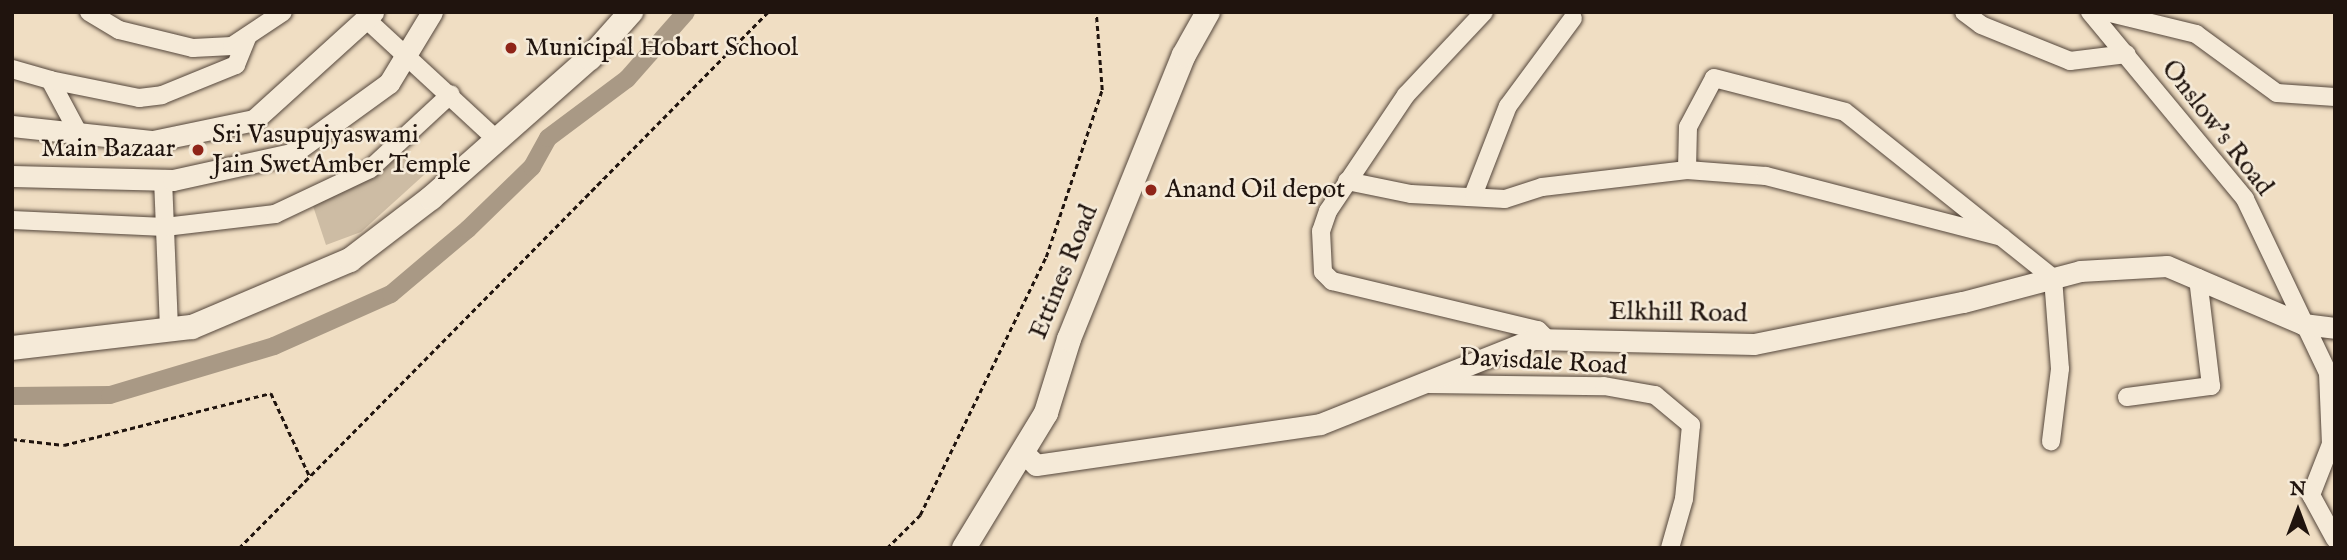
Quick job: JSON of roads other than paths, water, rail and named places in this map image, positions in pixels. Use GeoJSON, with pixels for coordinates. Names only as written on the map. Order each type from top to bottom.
{"type":"FeatureCollection","features":[{"type":"Feature","properties":{"kind":"main road"},"geometry":{"type":"LineString","coordinates":[[12,348],[169,331],[265,300],[350,260],[497,140],[631,12]]}},
{"type":"Feature","properties":{"kind":"main road","name":"Ettines Road"},"geometry":{"type":"LineString","coordinates":[[964,548],[1046,413],[1069,339],[1184,55],[1208,12]]}},
{"type":"Feature","properties":{"kind":"street"},"geometry":{"type":"LineString","coordinates":[[89,12],[119,30],[193,47],[232,46],[283,12]]}},
{"type":"Feature","properties":{"kind":"street","name":"Main Bazaar"},"geometry":{"type":"LineString","coordinates":[[12,176],[163,179],[291,154],[389,83],[432,12]]}},
{"type":"Feature","properties":{"kind":"street"},"geometry":{"type":"LineString","coordinates":[[1484,12],[1406,95],[1347,181],[1321,230],[1323,272],[1332,281],[1538,330],[1547,339]]}},
{"type":"Feature","properties":{"kind":"street"},"geometry":{"type":"LineString","coordinates":[[1964,12],[1981,25],[2070,61],[2127,54]]}},
{"type":"Feature","properties":{"kind":"street","name":"Onslow's Road"},"geometry":{"type":"LineString","coordinates":[[2090,12],[2245,200],[2328,373],[2330,444],[2311,495],[2335,539]]}},
{"type":"Feature","properties":{"kind":"street"},"geometry":{"type":"LineString","coordinates":[[2106,12],[2196,34],[2277,93],[2335,97]]}},
{"type":"Feature","properties":{"kind":"street"},"geometry":{"type":"LineString","coordinates":[[12,126],[80,136],[153,141],[254,120],[370,15],[497,140]]}},
{"type":"Feature","properties":{"kind":"street"},"geometry":{"type":"LineString","coordinates":[[1474,193],[1508,106],[1573,18]]}},
{"type":"Feature","properties":{"kind":"street"},"geometry":{"type":"LineString","coordinates":[[12,69],[50,80],[139,98],[162,95],[236,65],[248,36]]}},
{"type":"Feature","properties":{"kind":"street"},"geometry":{"type":"LineString","coordinates":[[1687,170],[1688,127],[1714,78],[1726,78],[1845,112],[2053,278],[2060,369],[2051,440]]}},
{"type":"Feature","properties":{"kind":"street"},"geometry":{"type":"LineString","coordinates":[[50,80],[80,136]]}},
{"type":"Feature","properties":{"kind":"street"},"geometry":{"type":"LineString","coordinates":[[12,220],[165,227],[275,214],[327,193],[370,169],[451,94]]}},
{"type":"Feature","properties":{"kind":"street"},"geometry":{"type":"LineString","coordinates":[[1347,181],[1411,194],[1474,193],[1505,199],[1542,187],[1687,170],[1766,176],[2002,237]]}},
{"type":"Feature","properties":{"kind":"street"},"geometry":{"type":"LineString","coordinates":[[163,179],[169,331]]}},
{"type":"Feature","properties":{"kind":"street","name":"Elkhill Road"},"geometry":{"type":"LineString","coordinates":[[1024,453],[1036,465],[1320,424],[1547,339],[1754,344],[2053,278],[2167,266],[2303,324],[2335,328]]}},
{"type":"Feature","properties":{"kind":"street"},"geometry":{"type":"LineString","coordinates":[[2127,397],[2211,386],[2198,278]]}},
{"type":"Feature","properties":{"kind":"street","name":"Davisdale Road"},"geometry":{"type":"LineString","coordinates":[[1424,384],[1604,386],[1655,395],[1691,425],[1684,499],[1670,548]]}},
{"type":"Feature","properties":{"kind":"waterway"},"geometry":{"type":"LineString","coordinates":[[12,396],[110,395],[274,346],[391,294],[468,229],[532,167],[548,138],[627,79],[686,12]]}},
{"type":"Feature","properties":{"kind":"place","name":"Municipal Hobart School"},"geometry":{"type":"Point","coordinates":[511,48]}},
{"type":"Feature","properties":{"kind":"place","name":"Sri Vasupujyaswami Jain SwetAmber Temple"},"geometry":{"type":"Point","coordinates":[198,150]}},
{"type":"Feature","properties":{"kind":"place","name":"Anand Oil depot"},"geometry":{"type":"Point","coordinates":[1151,190]}}]}
